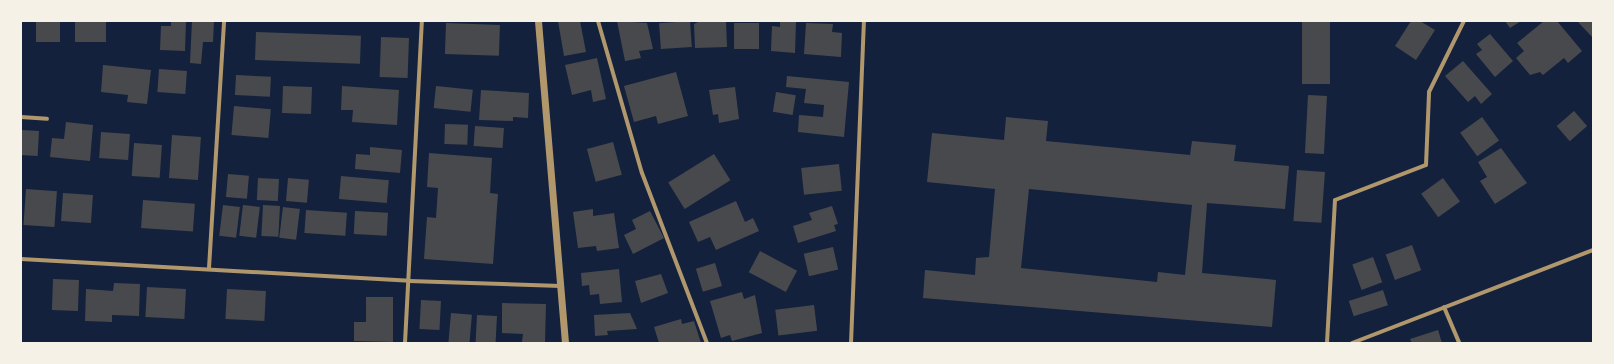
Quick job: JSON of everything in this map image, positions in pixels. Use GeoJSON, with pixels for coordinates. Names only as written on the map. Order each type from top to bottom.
{"type":"FeatureCollection","features":[{"type":"Feature","properties":{"kind":"street"},"geometry":{"type":"LineString","coordinates":[[209,268],[224,21]]}},
{"type":"Feature","properties":{"kind":"street"},"geometry":{"type":"LineString","coordinates":[[405,343],[422,21]]}},
{"type":"Feature","properties":{"kind":"street"},"geometry":{"type":"LineString","coordinates":[[538,21],[565,343]]}},
{"type":"Feature","properties":{"kind":"street"},"geometry":{"type":"LineString","coordinates":[[598,21],[642,173],[707,343]]}},
{"type":"Feature","properties":{"kind":"street"},"geometry":{"type":"LineString","coordinates":[[851,343],[864,21]]}},
{"type":"Feature","properties":{"kind":"street"},"geometry":{"type":"LineString","coordinates":[[1327,343],[1335,200],[1426,165],[1429,92],[1464,21]]}},
{"type":"Feature","properties":{"kind":"street"},"geometry":{"type":"LineString","coordinates":[[21,117],[47,119]]}},
{"type":"Feature","properties":{"kind":"street"},"geometry":{"type":"LineString","coordinates":[[1352,343],[1593,250]]}},
{"type":"Feature","properties":{"kind":"street"},"geometry":{"type":"LineString","coordinates":[[21,259],[209,268],[409,281],[561,286]]}},
{"type":"Feature","properties":{"kind":"street"},"geometry":{"type":"LineString","coordinates":[[1444,307],[1459,343]]}},
{"type":"Feature","properties":{"kind":"building"},"geometry":{"type":"Polygon","coordinates":[[[36,21],[60,21],[60,42],[36,42],[36,21]]]}},
{"type":"Feature","properties":{"kind":"building"},"geometry":{"type":"Polygon","coordinates":[[[75,21],[106,21],[106,42],[75,42],[75,21]]]}},
{"type":"Feature","properties":{"kind":"building"},"geometry":{"type":"Polygon","coordinates":[[[171,21],[186,21],[185,51],[160,50],[161,26],[171,26],[171,21]]]}},
{"type":"Feature","properties":{"kind":"building"},"geometry":{"type":"Polygon","coordinates":[[[192,21],[214,21],[213,42],[203,42],[201,64],[190,63],[192,21]]]}},
{"type":"Feature","properties":{"kind":"building"},"geometry":{"type":"Polygon","coordinates":[[[558,21],[580,21],[586,52],[564,56],[558,21]]]}},
{"type":"Feature","properties":{"kind":"building"},"geometry":{"type":"Polygon","coordinates":[[[617,21],[647,23],[653,49],[639,51],[641,58],[625,61],[617,21]]]}},
{"type":"Feature","properties":{"kind":"building"},"geometry":{"type":"Polygon","coordinates":[[[690,21],[692,47],[661,49],[659,23],[690,21]]]}},
{"type":"Feature","properties":{"kind":"building"},"geometry":{"type":"Polygon","coordinates":[[[700,21],[726,21],[727,47],[695,48],[694,24],[700,21]]]}},
{"type":"Feature","properties":{"kind":"building"},"geometry":{"type":"Polygon","coordinates":[[[780,21],[796,22],[795,53],[771,51],[772,26],[780,27],[780,21]]]}},
{"type":"Feature","properties":{"kind":"building"},"geometry":{"type":"Polygon","coordinates":[[[1302,21],[1330,21],[1330,84],[1302,84],[1302,21]]]}},
{"type":"Feature","properties":{"kind":"building"},"geometry":{"type":"Polygon","coordinates":[[[1411,21],[1420,21],[1435,30],[1416,60],[1395,46],[1411,21]]]}},
{"type":"Feature","properties":{"kind":"building"},"geometry":{"type":"Polygon","coordinates":[[[1505,21],[1521,21],[1510,28],[1505,21]]]}},
{"type":"Feature","properties":{"kind":"building"},"geometry":{"type":"Polygon","coordinates":[[[1544,21],[1557,21],[1582,51],[1568,63],[1564,58],[1543,75],[1540,72],[1530,75],[1516,58],[1524,51],[1517,43],[1544,21]]]}},
{"type":"Feature","properties":{"kind":"building"},"geometry":{"type":"Polygon","coordinates":[[[1577,21],[1593,21],[1593,38],[1577,21]]]}},
{"type":"Feature","properties":{"kind":"building"},"geometry":{"type":"Polygon","coordinates":[[[446,23],[500,25],[499,56],[445,54],[446,23]]]}},
{"type":"Feature","properties":{"kind":"building"},"geometry":{"type":"Polygon","coordinates":[[[734,23],[759,23],[759,49],[734,49],[734,23]]]}},
{"type":"Feature","properties":{"kind":"building"},"geometry":{"type":"Polygon","coordinates":[[[806,23],[833,24],[832,32],[842,33],[841,57],[804,54],[806,23]]]}},
{"type":"Feature","properties":{"kind":"building"},"geometry":{"type":"Polygon","coordinates":[[[256,32],[361,36],[360,64],[255,60],[256,32]]]}},
{"type":"Feature","properties":{"kind":"building"},"geometry":{"type":"Polygon","coordinates":[[[1490,34],[1513,61],[1495,77],[1476,54],[1482,50],[1477,44],[1490,34]]]}},
{"type":"Feature","properties":{"kind":"building"},"geometry":{"type":"Polygon","coordinates":[[[381,37],[409,38],[408,78],[380,77],[381,37]]]}},
{"type":"Feature","properties":{"kind":"building"},"geometry":{"type":"Polygon","coordinates":[[[597,58],[606,99],[593,102],[591,90],[572,95],[565,65],[597,58]]]}},
{"type":"Feature","properties":{"kind":"building"},"geometry":{"type":"Polygon","coordinates":[[[1463,61],[1492,94],[1481,104],[1475,96],[1468,102],[1445,76],[1463,61]]]}},
{"type":"Feature","properties":{"kind":"building"},"geometry":{"type":"Polygon","coordinates":[[[103,65],[151,70],[147,104],[127,102],[128,95],[101,92],[103,65]]]}},
{"type":"Feature","properties":{"kind":"building"},"geometry":{"type":"Polygon","coordinates":[[[159,69],[187,71],[185,94],[157,92],[159,69]]]}},
{"type":"Feature","properties":{"kind":"building"},"geometry":{"type":"Polygon","coordinates":[[[676,72],[688,116],[658,124],[656,116],[634,122],[624,86],[676,72]]]}},
{"type":"Feature","properties":{"kind":"building"},"geometry":{"type":"Polygon","coordinates":[[[236,75],[271,77],[270,97],[235,95],[236,75]]]}},
{"type":"Feature","properties":{"kind":"building"},"geometry":{"type":"Polygon","coordinates":[[[787,76],[849,82],[844,137],[798,132],[799,115],[823,117],[824,105],[804,103],[806,89],[786,87],[787,76]]]}},
{"type":"Feature","properties":{"kind":"building"},"geometry":{"type":"Polygon","coordinates":[[[283,86],[312,87],[311,114],[282,113],[283,86]]]}},
{"type":"Feature","properties":{"kind":"building"},"geometry":{"type":"Polygon","coordinates":[[[342,86],[399,90],[397,125],[352,122],[353,110],[341,110],[342,86]]]}},
{"type":"Feature","properties":{"kind":"building"},"geometry":{"type":"Polygon","coordinates":[[[436,86],[473,90],[470,112],[434,108],[436,86]]]}},
{"type":"Feature","properties":{"kind":"building"},"geometry":{"type":"Polygon","coordinates":[[[735,87],[739,119],[719,123],[718,114],[713,115],[709,90],[735,87]]]}},
{"type":"Feature","properties":{"kind":"building"},"geometry":{"type":"Polygon","coordinates":[[[481,90],[529,93],[528,118],[513,117],[513,121],[479,120],[481,90]]]}},
{"type":"Feature","properties":{"kind":"building"},"geometry":{"type":"Polygon","coordinates":[[[776,92],[796,95],[793,115],[773,112],[776,92]]]}},
{"type":"Feature","properties":{"kind":"building"},"geometry":{"type":"Polygon","coordinates":[[[1308,95],[1327,96],[1324,154],[1305,153],[1308,95]]]}},
{"type":"Feature","properties":{"kind":"building"},"geometry":{"type":"Polygon","coordinates":[[[234,106],[271,109],[268,138],[231,135],[234,106]]]}},
{"type":"Feature","properties":{"kind":"building"},"geometry":{"type":"Polygon","coordinates":[[[1574,111],[1587,126],[1570,141],[1557,126],[1574,111]]]}},
{"type":"Feature","properties":{"kind":"building"},"geometry":{"type":"Polygon","coordinates":[[[1006,117],[1048,121],[1046,141],[1190,155],[1192,141],[1236,145],[1234,161],[1289,166],[1285,209],[1207,203],[1202,273],[1276,280],[1272,327],[923,298],[925,270],[975,275],[976,258],[989,257],[995,189],[927,182],[932,133],[1004,140],[1006,117]],[[1029,189],[1021,268],[1157,282],[1158,272],[1185,275],[1192,205],[1029,189]]]}},
{"type":"Feature","properties":{"kind":"building"},"geometry":{"type":"Polygon","coordinates":[[[1482,117],[1499,140],[1477,156],[1460,133],[1482,117]]]}},
{"type":"Feature","properties":{"kind":"building"},"geometry":{"type":"Polygon","coordinates":[[[66,122],[93,125],[90,161],[50,157],[52,138],[64,139],[66,122]]]}},
{"type":"Feature","properties":{"kind":"building"},"geometry":{"type":"Polygon","coordinates":[[[445,124],[468,125],[467,145],[444,144],[445,124]]]}},
{"type":"Feature","properties":{"kind":"building"},"geometry":{"type":"Polygon","coordinates":[[[475,126],[504,128],[503,148],[474,146],[475,126]]]}},
{"type":"Feature","properties":{"kind":"building"},"geometry":{"type":"Polygon","coordinates":[[[21,130],[39,131],[38,156],[21,155],[21,130]]]}},
{"type":"Feature","properties":{"kind":"building"},"geometry":{"type":"Polygon","coordinates":[[[101,132],[130,134],[128,160],[99,158],[101,132]]]}},
{"type":"Feature","properties":{"kind":"building"},"geometry":{"type":"Polygon","coordinates":[[[172,135],[201,137],[198,180],[169,178],[172,135]]]}},
{"type":"Feature","properties":{"kind":"building"},"geometry":{"type":"Polygon","coordinates":[[[613,142],[622,175],[596,182],[587,149],[613,142]]]}},
{"type":"Feature","properties":{"kind":"building"},"geometry":{"type":"Polygon","coordinates":[[[134,143],[162,145],[160,178],[132,176],[134,143]]]}},
{"type":"Feature","properties":{"kind":"building"},"geometry":{"type":"Polygon","coordinates":[[[370,147],[402,150],[400,173],[355,169],[356,154],[370,155],[370,147]]]}},
{"type":"Feature","properties":{"kind":"building"},"geometry":{"type":"Polygon","coordinates":[[[1501,148],[1527,183],[1495,204],[1480,181],[1487,177],[1478,162],[1501,148]]]}},
{"type":"Feature","properties":{"kind":"building"},"geometry":{"type":"Polygon","coordinates":[[[429,153],[492,158],[490,193],[498,194],[493,264],[424,259],[427,217],[436,218],[438,188],[427,187],[429,153]]]}},
{"type":"Feature","properties":{"kind":"building"},"geometry":{"type":"Polygon","coordinates":[[[714,154],[730,180],[685,209],[668,183],[714,154]]]}},
{"type":"Feature","properties":{"kind":"building"},"geometry":{"type":"Polygon","coordinates":[[[839,164],[842,191],[804,195],[801,168],[839,164]]]}},
{"type":"Feature","properties":{"kind":"building"},"geometry":{"type":"Polygon","coordinates":[[[1297,170],[1325,172],[1321,223],[1293,221],[1297,170]]]}},
{"type":"Feature","properties":{"kind":"building"},"geometry":{"type":"Polygon","coordinates":[[[228,174],[249,176],[247,199],[226,197],[228,174]]]}},
{"type":"Feature","properties":{"kind":"building"},"geometry":{"type":"Polygon","coordinates":[[[341,176],[389,180],[387,203],[339,199],[341,176]]]}},
{"type":"Feature","properties":{"kind":"building"},"geometry":{"type":"Polygon","coordinates":[[[258,178],[279,179],[278,201],[257,200],[258,178]]]}},
{"type":"Feature","properties":{"kind":"building"},"geometry":{"type":"Polygon","coordinates":[[[288,178],[309,180],[307,203],[286,201],[288,178]]]}},
{"type":"Feature","properties":{"kind":"building"},"geometry":{"type":"Polygon","coordinates":[[[1443,178],[1460,201],[1438,217],[1421,194],[1443,178]]]}},
{"type":"Feature","properties":{"kind":"building"},"geometry":{"type":"Polygon","coordinates":[[[26,189],[57,191],[54,227],[23,225],[26,189]]]}},
{"type":"Feature","properties":{"kind":"building"},"geometry":{"type":"Polygon","coordinates":[[[63,193],[93,195],[91,223],[61,221],[63,193]]]}},
{"type":"Feature","properties":{"kind":"building"},"geometry":{"type":"Polygon","coordinates":[[[143,200],[195,204],[193,232],[141,228],[143,200]]]}},
{"type":"Feature","properties":{"kind":"building"},"geometry":{"type":"Polygon","coordinates":[[[736,201],[745,222],[753,218],[759,231],[716,250],[710,237],[698,242],[689,222],[736,201]]]}},
{"type":"Feature","properties":{"kind":"building"},"geometry":{"type":"Polygon","coordinates":[[[223,205],[240,207],[236,238],[219,236],[223,205]]]}},
{"type":"Feature","properties":{"kind":"building"},"geometry":{"type":"Polygon","coordinates":[[[243,205],[260,207],[256,238],[239,236],[243,205]]]}},
{"type":"Feature","properties":{"kind":"building"},"geometry":{"type":"Polygon","coordinates":[[[263,205],[280,206],[278,237],[261,236],[263,205]]]}},
{"type":"Feature","properties":{"kind":"building"},"geometry":{"type":"Polygon","coordinates":[[[832,206],[838,224],[834,225],[836,231],[798,243],[793,226],[812,220],[809,213],[832,206]]]}},
{"type":"Feature","properties":{"kind":"building"},"geometry":{"type":"Polygon","coordinates":[[[283,207],[300,209],[296,240],[279,238],[283,207]]]}},
{"type":"Feature","properties":{"kind":"building"},"geometry":{"type":"Polygon","coordinates":[[[593,209],[593,216],[614,213],[619,248],[597,251],[596,246],[578,248],[573,212],[593,209]]]}},
{"type":"Feature","properties":{"kind":"building"},"geometry":{"type":"Polygon","coordinates":[[[306,210],[347,213],[345,236],[304,233],[306,210]]]}},
{"type":"Feature","properties":{"kind":"building"},"geometry":{"type":"Polygon","coordinates":[[[355,211],[388,213],[387,236],[354,234],[355,211]]]}},
{"type":"Feature","properties":{"kind":"building"},"geometry":{"type":"Polygon","coordinates":[[[650,211],[664,238],[633,254],[624,235],[636,229],[632,220],[650,211]]]}},
{"type":"Feature","properties":{"kind":"building"},"geometry":{"type":"Polygon","coordinates":[[[1412,245],[1421,270],[1395,280],[1386,255],[1412,245]]]}},
{"type":"Feature","properties":{"kind":"building"},"geometry":{"type":"Polygon","coordinates":[[[833,247],[838,269],[809,276],[804,254],[833,247]]]}},
{"type":"Feature","properties":{"kind":"building"},"geometry":{"type":"Polygon","coordinates":[[[760,251],[797,271],[786,292],[749,272],[760,251]]]}},
{"type":"Feature","properties":{"kind":"building"},"geometry":{"type":"Polygon","coordinates":[[[1373,257],[1382,282],[1362,290],[1352,265],[1373,257]]]}},
{"type":"Feature","properties":{"kind":"building"},"geometry":{"type":"Polygon","coordinates":[[[715,263],[722,286],[703,292],[696,269],[715,263]]]}},
{"type":"Feature","properties":{"kind":"building"},"geometry":{"type":"Polygon","coordinates":[[[619,269],[622,302],[600,304],[599,294],[590,295],[589,285],[582,286],[581,273],[619,269]]]}},
{"type":"Feature","properties":{"kind":"building"},"geometry":{"type":"Polygon","coordinates":[[[661,274],[668,293],[641,303],[635,281],[661,274]]]}},
{"type":"Feature","properties":{"kind":"building"},"geometry":{"type":"Polygon","coordinates":[[[53,279],[79,280],[78,311],[52,310],[53,279]]]}},
{"type":"Feature","properties":{"kind":"building"},"geometry":{"type":"Polygon","coordinates":[[[114,283],[140,284],[139,316],[112,315],[112,322],[85,321],[86,289],[113,291],[114,283]]]}},
{"type":"Feature","properties":{"kind":"building"},"geometry":{"type":"Polygon","coordinates":[[[147,287],[186,289],[184,319],[145,317],[147,287]]]}},
{"type":"Feature","properties":{"kind":"building"},"geometry":{"type":"Polygon","coordinates":[[[227,289],[266,291],[264,321],[225,319],[227,289]]]}},
{"type":"Feature","properties":{"kind":"building"},"geometry":{"type":"Polygon","coordinates":[[[1383,290],[1388,305],[1354,316],[1349,301],[1383,290]]]}},
{"type":"Feature","properties":{"kind":"building"},"geometry":{"type":"Polygon","coordinates":[[[742,292],[744,299],[755,295],[762,333],[732,341],[730,335],[721,338],[710,301],[742,292]]]}},
{"type":"Feature","properties":{"kind":"building"},"geometry":{"type":"Polygon","coordinates":[[[366,297],[393,297],[393,342],[354,341],[354,322],[366,322],[366,297]]]}},
{"type":"Feature","properties":{"kind":"building"},"geometry":{"type":"Polygon","coordinates":[[[421,300],[441,301],[439,330],[419,329],[421,300]]]}},
{"type":"Feature","properties":{"kind":"building"},"geometry":{"type":"Polygon","coordinates":[[[502,303],[546,304],[545,342],[522,342],[523,334],[502,333],[502,303]]]}},
{"type":"Feature","properties":{"kind":"building"},"geometry":{"type":"Polygon","coordinates":[[[814,305],[817,331],[778,336],[775,310],[814,305]]]}},
{"type":"Feature","properties":{"kind":"building"},"geometry":{"type":"Polygon","coordinates":[[[451,313],[472,315],[469,343],[448,343],[451,313]]]}},
{"type":"Feature","properties":{"kind":"building"},"geometry":{"type":"Polygon","coordinates":[[[630,313],[637,329],[607,331],[608,335],[595,336],[594,315],[630,313]]]}},
{"type":"Feature","properties":{"kind":"building"},"geometry":{"type":"Polygon","coordinates":[[[477,315],[497,316],[496,343],[476,343],[477,315]]]}},
{"type":"Feature","properties":{"kind":"building"},"geometry":{"type":"Polygon","coordinates":[[[681,319],[682,324],[694,321],[701,343],[659,343],[654,327],[681,319]]]}},
{"type":"Feature","properties":{"kind":"building"},"geometry":{"type":"Polygon","coordinates":[[[1438,330],[1442,343],[1412,343],[1410,339],[1438,330]]]}}]}
